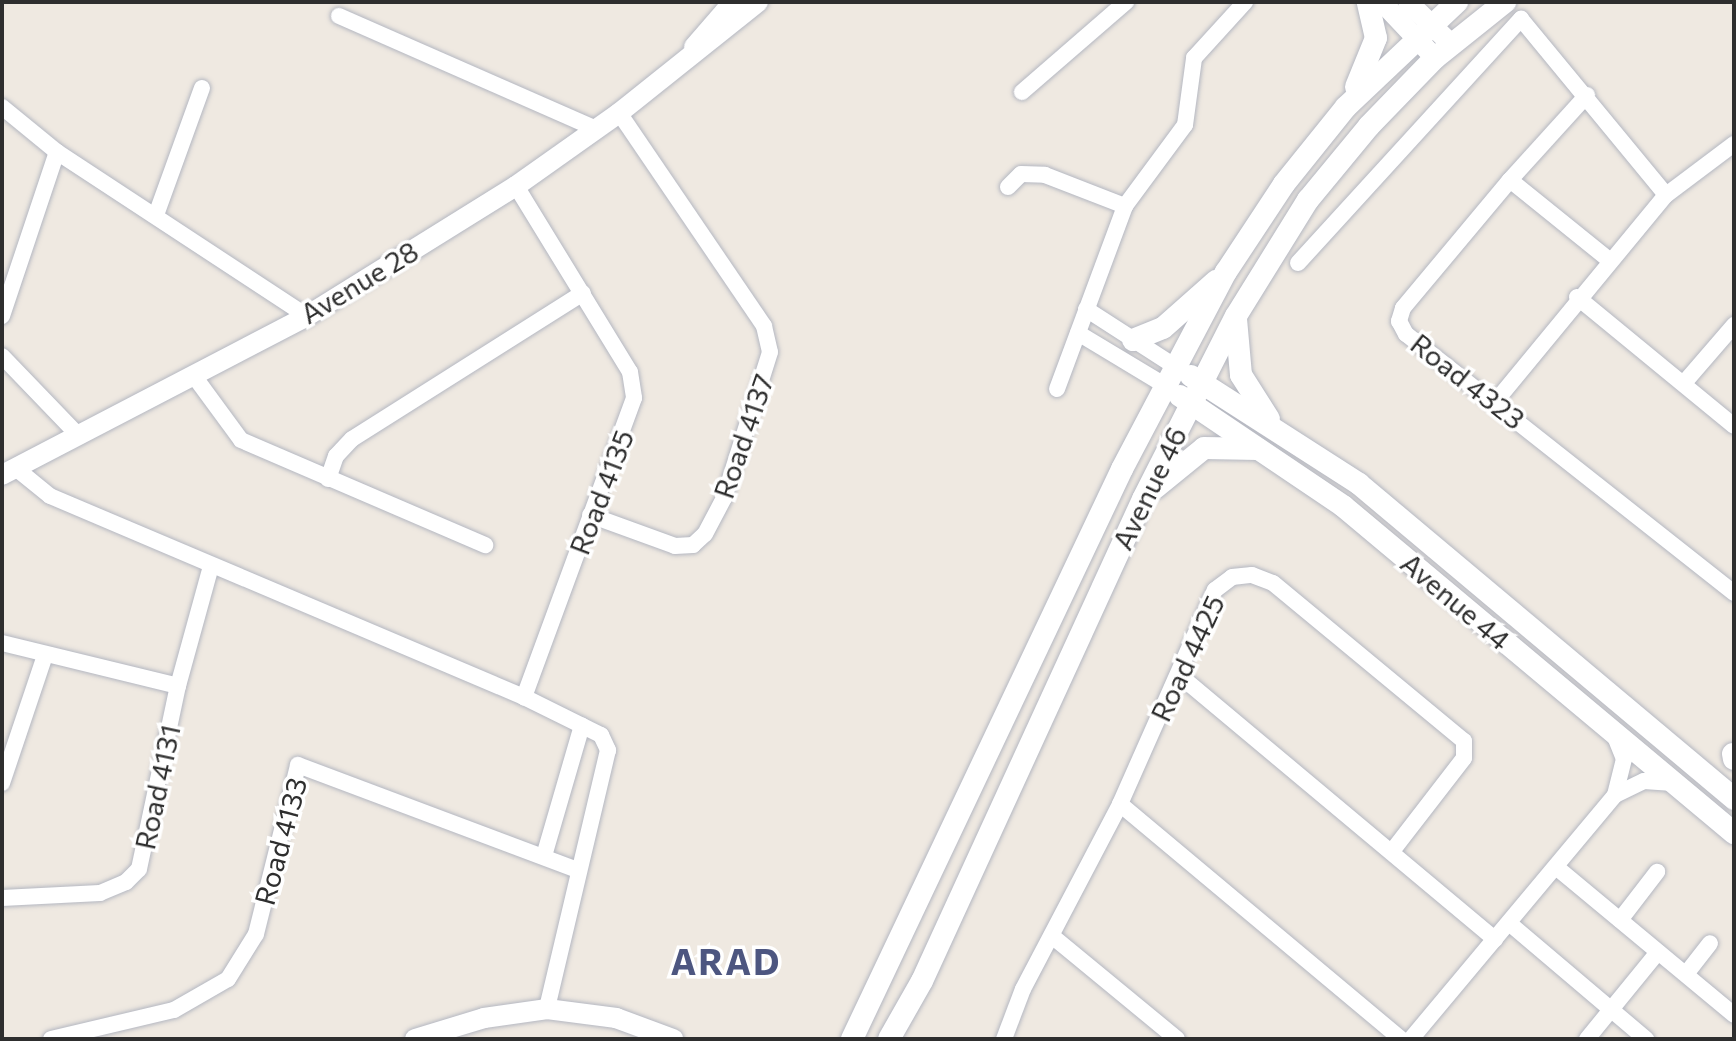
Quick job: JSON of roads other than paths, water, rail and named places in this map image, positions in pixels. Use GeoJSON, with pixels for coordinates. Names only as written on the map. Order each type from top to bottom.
{"type":"FeatureCollection","features":[{"type":"Feature","properties":{"kind":"main road"},"geometry":{"type":"LineString","coordinates":[[1346,107],[1374,52],[1377,33],[1368,2]]}},
{"type":"Feature","properties":{"kind":"main road","name":"Avenue 46"},"geometry":{"type":"LineString","coordinates":[[852,1039],[1171,376],[1226,272],[1284,184],[1346,107],[1422,31],[1457,2]]}},
{"type":"Feature","properties":{"kind":"main road","name":"Avenue 46"},"geometry":{"type":"LineString","coordinates":[[889,1039],[922,981],[1143,499],[1236,316],[1308,200],[1443,51],[1505,2]]}},
{"type":"Feature","properties":{"kind":"main road"},"geometry":{"type":"LineString","coordinates":[[1133,340],[1152,335],[1173,320],[1226,272]]}},
{"type":"Feature","properties":{"kind":"main road"},"geometry":{"type":"LineString","coordinates":[[1236,316],[1241,375],[1277,430]]}},
{"type":"Feature","properties":{"kind":"main road","name":"Avenue 44"},"geometry":{"type":"LineString","coordinates":[[1171,376],[1201,382],[1370,492],[1734,799]]}},
{"type":"Feature","properties":{"kind":"main road","name":"Avenue 44"},"geometry":{"type":"LineString","coordinates":[[1171,376],[1191,403],[1343,506],[1734,833]]}},
{"type":"Feature","properties":{"kind":"main road"},"geometry":{"type":"LineString","coordinates":[[1143,499],[1195,452],[1216,445],[1263,450]]}},
{"type":"Feature","properties":{"kind":"main road"},"geometry":{"type":"LineString","coordinates":[[836,1039],[867,1011]]}},
{"type":"Feature","properties":{"kind":"street","name":"Avenue 28"},"geometry":{"type":"LineString","coordinates":[[10,472],[307,316],[516,186],[619,113],[692,50],[758,2]]}},
{"type":"Feature","properties":{"kind":"street"},"geometry":{"type":"LineString","coordinates":[[1022,92],[1126,2]]}},
{"type":"Feature","properties":{"kind":"street"},"geometry":{"type":"LineString","coordinates":[[1057,389],[1125,206],[1185,125],[1194,58],[1245,2]]}},
{"type":"Feature","properties":{"kind":"street"},"geometry":{"type":"LineString","coordinates":[[1382,2],[1422,31],[1443,51]]}},
{"type":"Feature","properties":{"kind":"street"},"geometry":{"type":"LineString","coordinates":[[1408,2],[1422,31]]}},
{"type":"Feature","properties":{"kind":"street","name":"Avenue 28"},"geometry":{"type":"LineString","coordinates":[[692,50],[729,4]]}},
{"type":"Feature","properties":{"kind":"street"},"geometry":{"type":"LineString","coordinates":[[339,16],[597,129]]}},
{"type":"Feature","properties":{"kind":"street"},"geometry":{"type":"LineString","coordinates":[[1298,263],[1512,23],[1529,23],[1666,195]]}},
{"type":"Feature","properties":{"kind":"street"},"geometry":{"type":"LineString","coordinates":[[156,215],[202,88]]}},
{"type":"Feature","properties":{"kind":"street","name":"Road 4323"},"geometry":{"type":"LineString","coordinates":[[1587,95],[1510,180],[1403,308],[1399,321],[1406,334],[1496,401],[1734,593]]}},
{"type":"Feature","properties":{"kind":"street"},"geometry":{"type":"LineString","coordinates":[[2,107],[57,152],[307,316]]}},
{"type":"Feature","properties":{"kind":"street","name":"Road 4137"},"geometry":{"type":"LineString","coordinates":[[590,515],[675,546],[693,545],[705,534],[724,498],[770,352],[764,326],[619,113]]}},
{"type":"Feature","properties":{"kind":"street"},"geometry":{"type":"LineString","coordinates":[[1496,401],[1577,297],[1666,195],[1734,144]]}},
{"type":"Feature","properties":{"kind":"street"},"geometry":{"type":"LineString","coordinates":[[2,316],[57,152]]}},
{"type":"Feature","properties":{"kind":"street"},"geometry":{"type":"LineString","coordinates":[[1008,187],[1021,174],[1045,175],[1125,206]]}},
{"type":"Feature","properties":{"kind":"street"},"geometry":{"type":"LineString","coordinates":[[1510,180],[1609,260]]}},
{"type":"Feature","properties":{"kind":"street","name":"Road 4135"},"geometry":{"type":"LineString","coordinates":[[516,186],[583,293],[634,384],[633,409],[590,515],[524,697]]}},
{"type":"Feature","properties":{"kind":"street"},"geometry":{"type":"LineString","coordinates":[[328,479],[336,456],[352,439],[583,293]]}},
{"type":"Feature","properties":{"kind":"street"},"geometry":{"type":"LineString","coordinates":[[1577,297],[1734,426]]}},
{"type":"Feature","properties":{"kind":"street"},"geometry":{"type":"LineString","coordinates":[[1086,309],[1133,340],[1171,376]]}},
{"type":"Feature","properties":{"kind":"street"},"geometry":{"type":"LineString","coordinates":[[1684,383],[1734,325]]}},
{"type":"Feature","properties":{"kind":"street"},"geometry":{"type":"LineString","coordinates":[[1078,333],[1171,376]]}},
{"type":"Feature","properties":{"kind":"street"},"geometry":{"type":"LineString","coordinates":[[2,356],[79,436]]}},
{"type":"Feature","properties":{"kind":"street"},"geometry":{"type":"LineString","coordinates":[[194,376],[241,440],[485,545]]}},
{"type":"Feature","properties":{"kind":"street"},"geometry":{"type":"LineString","coordinates":[[10,472],[50,496],[524,697],[601,735],[608,750],[547,1009]]}},
{"type":"Feature","properties":{"kind":"street","name":"Road 4131"},"geometry":{"type":"LineString","coordinates":[[2,898],[100,893],[126,882],[139,869],[178,686],[211,566]]}},
{"type":"Feature","properties":{"kind":"street","name":"Road 4425"},"geometry":{"type":"LineString","coordinates":[[1004,1039],[1052,936],[1120,804],[1215,590],[1232,577],[1252,575],[1273,583],[1464,741],[1466,750],[1393,850]]}},
{"type":"Feature","properties":{"kind":"street"},"geometry":{"type":"LineString","coordinates":[[2,643],[178,686]]}},
{"type":"Feature","properties":{"kind":"street"},"geometry":{"type":"LineString","coordinates":[[2,783],[45,655]]}},
{"type":"Feature","properties":{"kind":"street"},"geometry":{"type":"LineString","coordinates":[[1179,675],[1393,850],[1495,939]]}},
{"type":"Feature","properties":{"kind":"street"},"geometry":{"type":"LineString","coordinates":[[544,856],[582,725]]}},
{"type":"Feature","properties":{"kind":"street"},"geometry":{"type":"LineString","coordinates":[[1614,734],[1624,759],[1615,795]]}},
{"type":"Feature","properties":{"kind":"street","name":"Road 4133"},"geometry":{"type":"LineString","coordinates":[[51,1039],[174,1010],[228,979],[256,934],[298,765],[578,870]]}},
{"type":"Feature","properties":{"kind":"street"},"geometry":{"type":"LineString","coordinates":[[1411,1039],[1615,795],[1644,781],[1673,783]]}},
{"type":"Feature","properties":{"kind":"street"},"geometry":{"type":"LineString","coordinates":[[1120,804],[1401,1039]]}},
{"type":"Feature","properties":{"kind":"street"},"geometry":{"type":"LineString","coordinates":[[1556,867],[1734,1015]]}},
{"type":"Feature","properties":{"kind":"street"},"geometry":{"type":"LineString","coordinates":[[1620,920],[1657,872]]}},
{"type":"Feature","properties":{"kind":"street"},"geometry":{"type":"LineString","coordinates":[[1509,923],[1646,1039]]}},
{"type":"Feature","properties":{"kind":"street"},"geometry":{"type":"LineString","coordinates":[[1052,936],[1177,1039]]}},
{"type":"Feature","properties":{"kind":"street"},"geometry":{"type":"LineString","coordinates":[[1686,974],[1710,943]]}},
{"type":"Feature","properties":{"kind":"street"},"geometry":{"type":"LineString","coordinates":[[1587,1039],[1658,952]]}},
{"type":"Feature","properties":{"kind":"street"},"geometry":{"type":"LineString","coordinates":[[415,1039],[484,1018],[547,1009],[616,1018],[673,1039]]}},
{"type":"Feature","properties":{"kind":"district","name":"ARAD"},"geometry":{"type":"Point","coordinates":[726,961]}}]}
